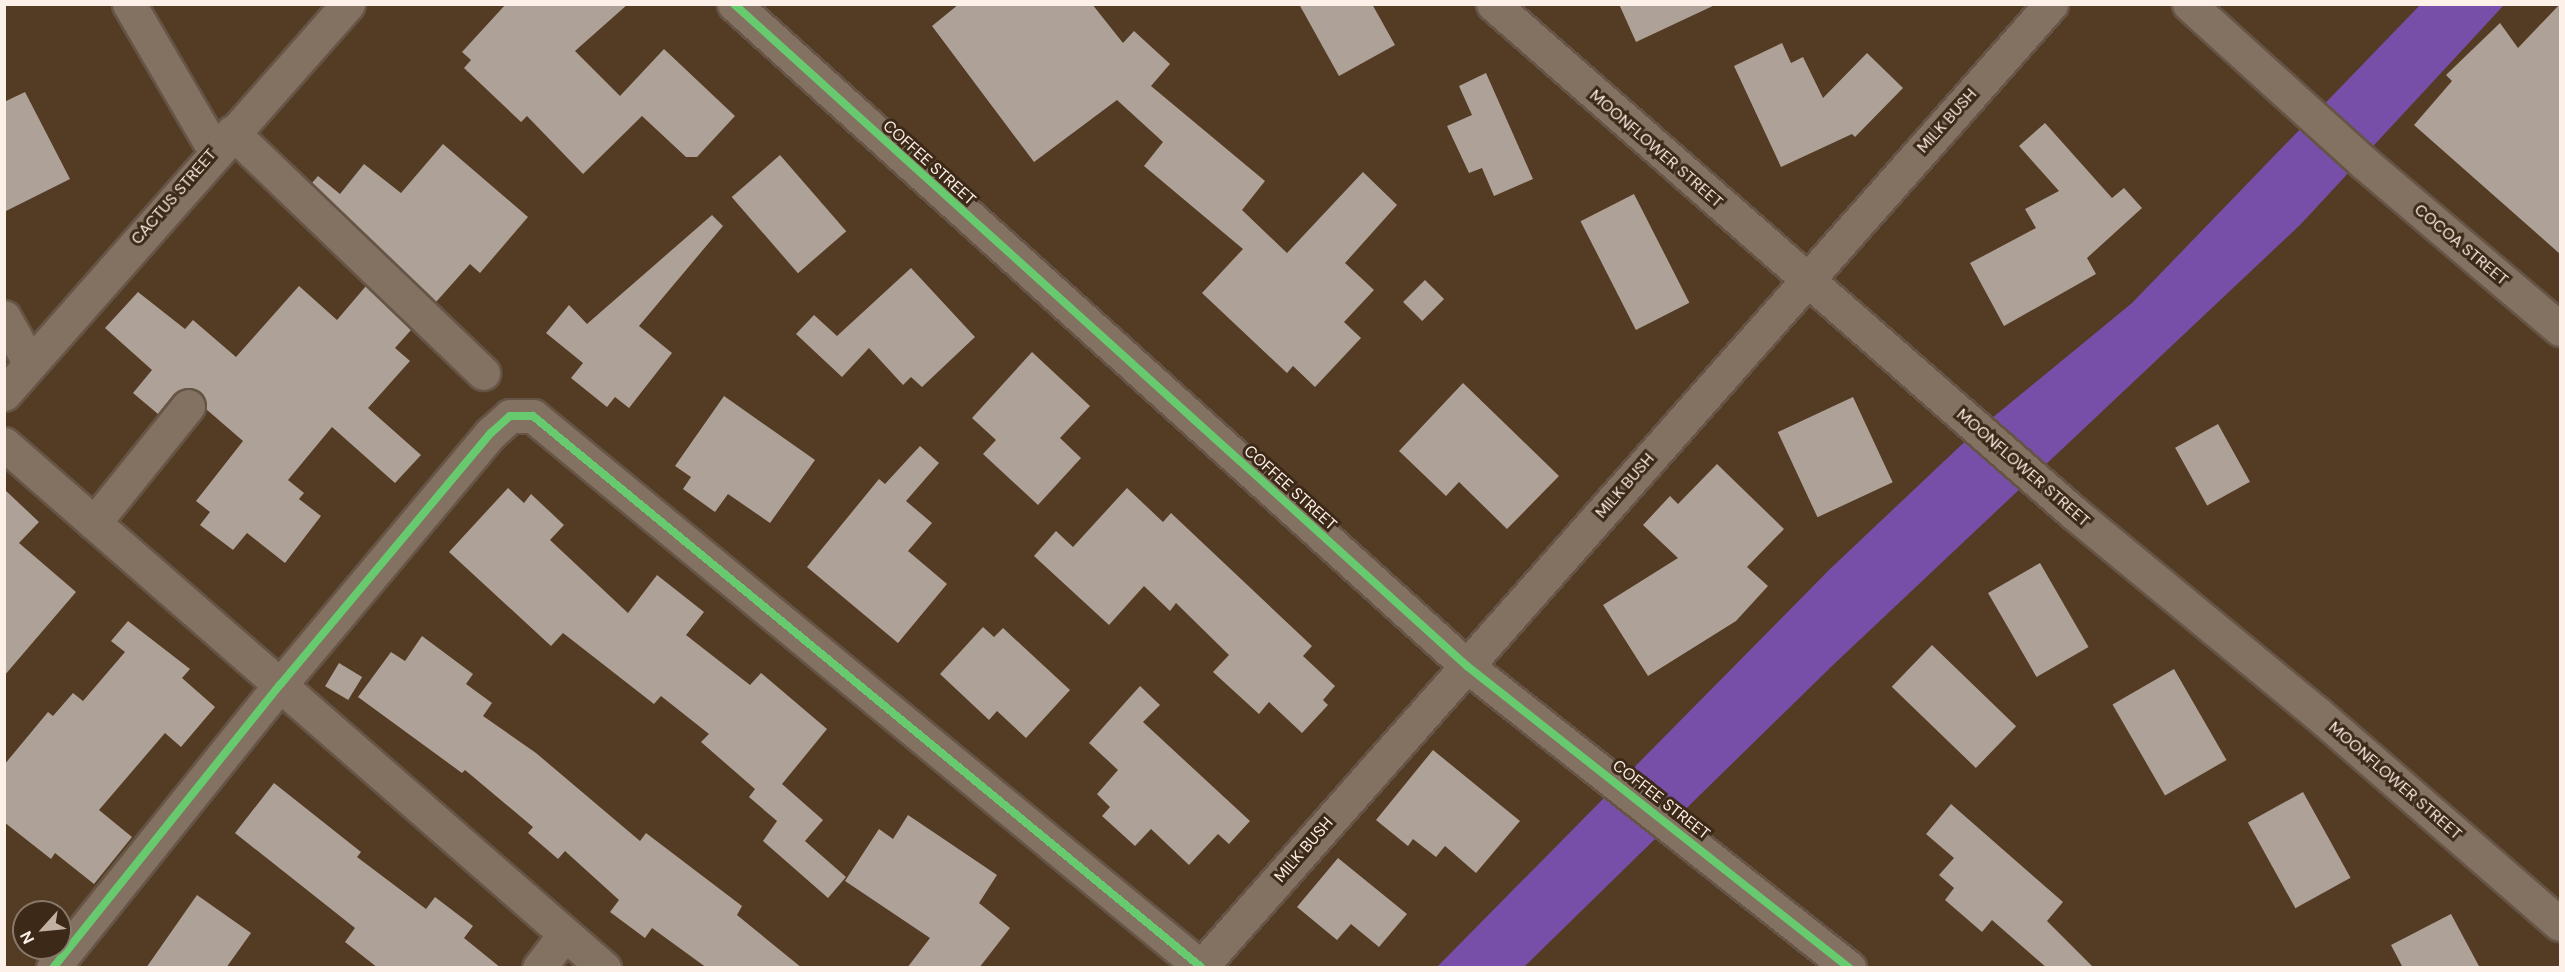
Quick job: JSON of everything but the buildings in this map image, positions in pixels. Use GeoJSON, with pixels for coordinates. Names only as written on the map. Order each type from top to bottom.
{"type":"FeatureCollection","features":[{"type":"Feature","properties":{"kind":"street"},"geometry":{"type":"LineString","coordinates":[[129,4],[224,142],[483,373]]}},
{"type":"Feature","properties":{"kind":"street","name":"CACTUS STREET"},"geometry":{"type":"LineString","coordinates":[[4,394],[28,362],[348,4]]}},
{"type":"Feature","properties":{"kind":"street","name":"COFFEE STREET"},"geometry":{"type":"LineString","coordinates":[[734,4],[1467,666],[1731,872],[1849,968]]}},
{"type":"Feature","properties":{"kind":"street","name":"MOONFLOWER STREET"},"geometry":{"type":"LineString","coordinates":[[1493,4],[1805,280],[2074,513],[2319,714],[2560,924]]}},
{"type":"Feature","properties":{"kind":"street","name":"MILK BUSH"},"geometry":{"type":"LineString","coordinates":[[1201,967],[2051,4]]}},
{"type":"Feature","properties":{"kind":"street","name":"COCOA STREET"},"geometry":{"type":"LineString","coordinates":[[2189,4],[2296,98],[2362,161],[2560,329]]}},
{"type":"Feature","properties":{"kind":"street"},"geometry":{"type":"LineString","coordinates":[[4,317],[28,362]]}},
{"type":"Feature","properties":{"kind":"street"},"geometry":{"type":"LineString","coordinates":[[94,523],[188,406]]}},
{"type":"Feature","properties":{"kind":"street"},"geometry":{"type":"LineString","coordinates":[[53,968],[280,685],[491,433],[510,416],[533,416],[1201,967]]}},
{"type":"Feature","properties":{"kind":"street"},"geometry":{"type":"LineString","coordinates":[[4,444],[604,968]]}},
{"type":"Feature","properties":{"kind":"street"},"geometry":{"type":"LineString","coordinates":[[539,968],[564,935]]}},
{"type":"Feature","properties":{"kind":"shaded area"},"geometry":{"type":"Polygon","coordinates":[[[2420,5],[2504,5],[2301,224],[1832,666],[1524,967],[1436,968],[1830,569],[1975,432],[2132,303],[2420,5]]]}},
{"type":"Feature","properties":{"kind":"cycle path"},"geometry":{"type":"LineString","coordinates":[[734,4],[1467,666],[1849,968]]}},
{"type":"Feature","properties":{"kind":"cycle path"},"geometry":{"type":"LineString","coordinates":[[53,968],[280,685],[491,433],[510,416],[533,416],[1201,967]]}}]}
